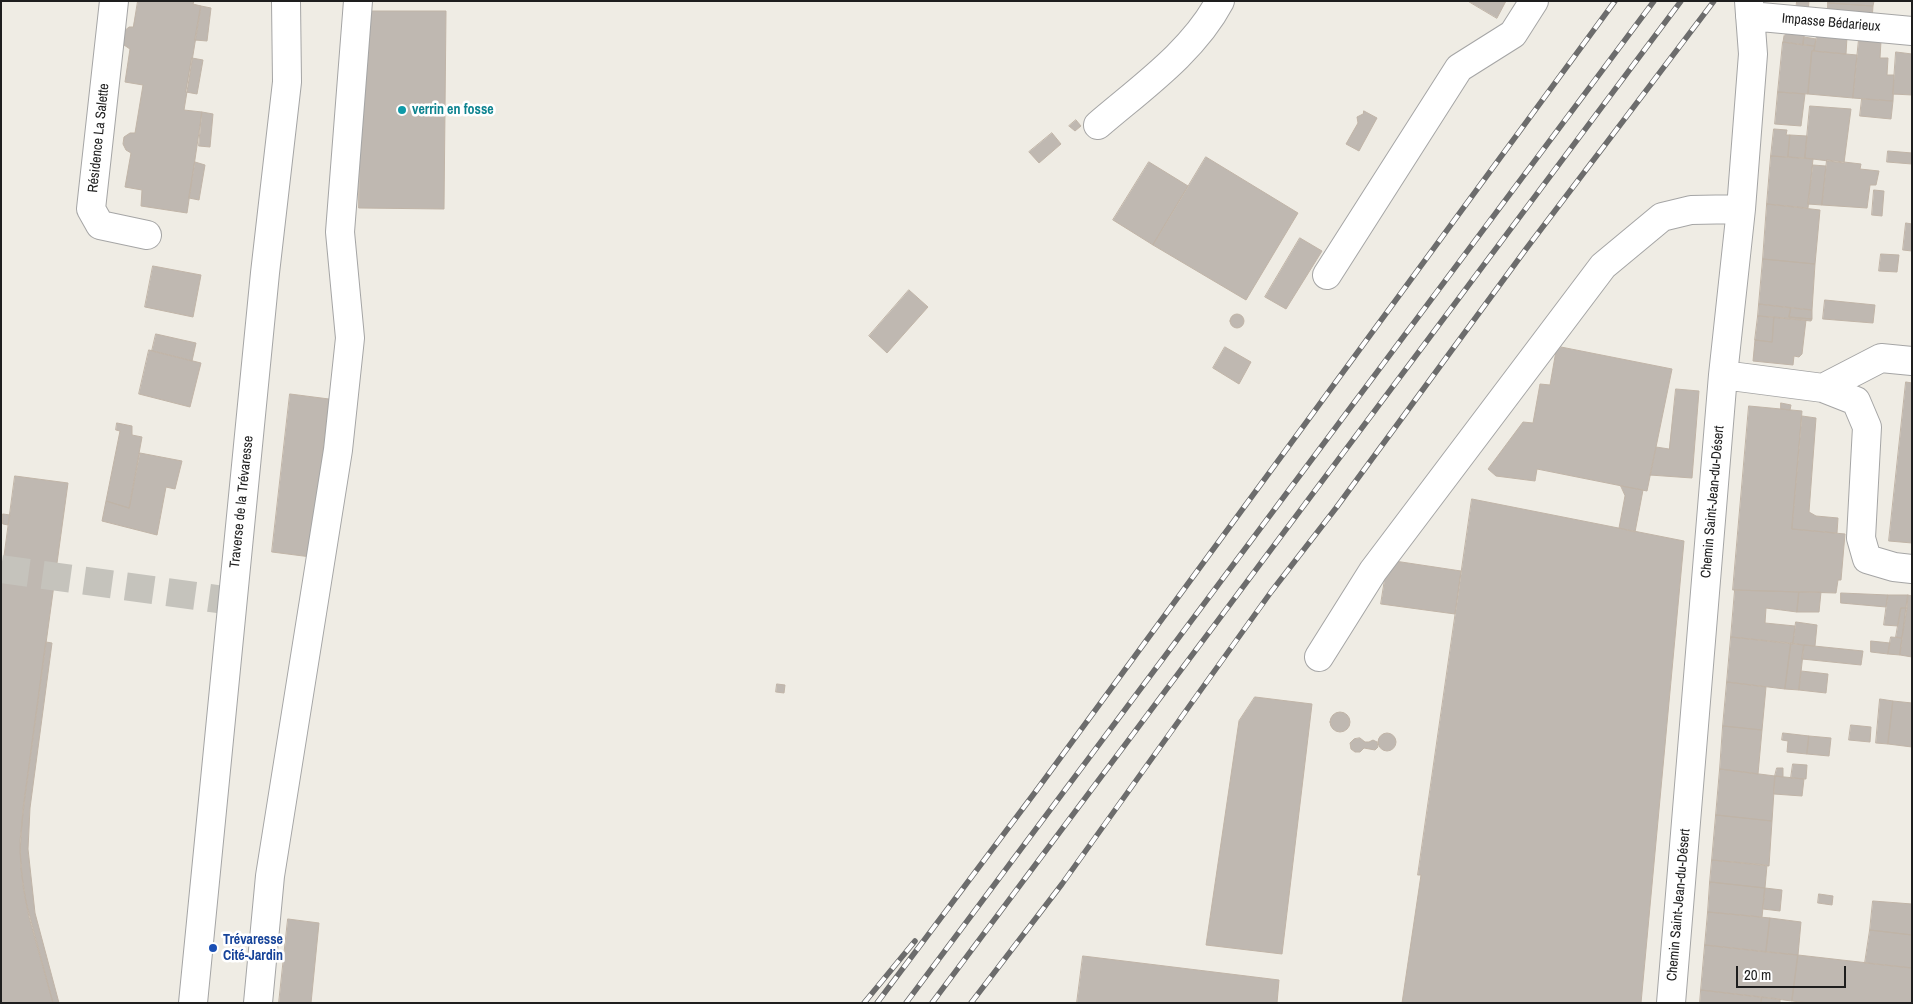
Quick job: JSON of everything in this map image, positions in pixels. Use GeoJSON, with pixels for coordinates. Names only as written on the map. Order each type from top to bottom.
{"type":"FeatureCollection","features":[{"type":"Feature","properties":{"kind":"street","name":"Résidence La Salette"},"geometry":{"type":"LineString","coordinates":[[114,1],[91,209],[100,225],[147,235]]}},
{"type":"Feature","properties":{"kind":"street","name":"Traverse de la Trévaresse"},"geometry":{"type":"LineString","coordinates":[[193,1003],[265,273],[287,82],[286,1]]}},
{"type":"Feature","properties":{"kind":"street"},"geometry":{"type":"LineString","coordinates":[[258,1003],[270,876],[338,450],[350,338],[340,232],[358,1]]}},
{"type":"Feature","properties":{"kind":"street"},"geometry":{"type":"LineString","coordinates":[[1098,125],[1171,62],[1200,31],[1220,1]]}},
{"type":"Feature","properties":{"kind":"street"},"geometry":{"type":"LineString","coordinates":[[1327,275],[1459,68],[1513,34],[1534,1]]}},
{"type":"Feature","properties":{"kind":"street","name":"Impasse Bédarieux"},"geometry":{"type":"LineString","coordinates":[[1750,8],[1912,30]]}},
{"type":"Feature","properties":{"kind":"street","name":"Chemin Saint-Jean-du-Désert"},"geometry":{"type":"LineString","coordinates":[[1671,1003],[1723,375],[1741,209],[1753,54],[1750,8]]}},
{"type":"Feature","properties":{"kind":"street"},"geometry":{"type":"LineString","coordinates":[[1319,657],[1373,571],[1603,266],[1662,217],[1691,210],[1741,209]]}},
{"type":"Feature","properties":{"kind":"street"},"geometry":{"type":"LineString","coordinates":[[1823,388],[1881,358],[1912,361]]}},
{"type":"Feature","properties":{"kind":"street"},"geometry":{"type":"LineString","coordinates":[[1723,375],[1823,388],[1856,400],[1867,427],[1861,538],[1867,559],[1894,567],[1912,569]]}},
{"type":"Feature","properties":{"kind":"building"},"geometry":{"type":"Polygon","coordinates":[[[138,1],[194,1],[193,4],[201,6],[184,110],[202,112],[187,213],[141,206],[142,190],[125,187],[131,153],[126,150],[123,144],[124,137],[130,133],[135,133],[143,85],[125,82],[130,49],[124,45],[121,38],[123,32],[129,27],[133,27],[138,1]]]}},
{"type":"Feature","properties":{"kind":"building"},"geometry":{"type":"Polygon","coordinates":[[[1468,1],[1506,1],[1497,18],[1468,1]]]}},
{"type":"Feature","properties":{"kind":"building"},"geometry":{"type":"Polygon","coordinates":[[[1797,1],[1809,1],[1808,13],[1796,12],[1797,1]]]}},
{"type":"Feature","properties":{"kind":"building"},"geometry":{"type":"Polygon","coordinates":[[[1828,1],[1874,1],[1873,6],[1828,3],[1828,1]]]}},
{"type":"Feature","properties":{"kind":"building"},"geometry":{"type":"Polygon","coordinates":[[[1828,3],[1873,6],[1872,20],[1828,15],[1828,3]]]}},
{"type":"Feature","properties":{"kind":"building"},"geometry":{"type":"Polygon","coordinates":[[[201,6],[211,8],[207,41],[195,40],[201,6]]]}},
{"type":"Feature","properties":{"kind":"building","name":"verrin en fosse"},"geometry":{"type":"Polygon","coordinates":[[[361,11],[446,11],[444,209],[359,208],[361,11]]]}},
{"type":"Feature","properties":{"kind":"building"},"geometry":{"type":"Polygon","coordinates":[[[1792,28],[1805,30],[1803,45],[1783,42],[1784,36],[1792,28]]]}},
{"type":"Feature","properties":{"kind":"building"},"geometry":{"type":"Polygon","coordinates":[[[1818,31],[1847,37],[1846,54],[1814,51],[1818,31]]]}},
{"type":"Feature","properties":{"kind":"building"},"geometry":{"type":"Polygon","coordinates":[[[1804,37],[1816,39],[1815,46],[1803,45],[1804,37]]]}},
{"type":"Feature","properties":{"kind":"building"},"geometry":{"type":"Polygon","coordinates":[[[1859,39],[1881,41],[1880,58],[1888,58],[1887,75],[1894,75],[1893,101],[1853,98],[1859,39]]]}},
{"type":"Feature","properties":{"kind":"building"},"geometry":{"type":"Polygon","coordinates":[[[1783,42],[1815,46],[1814,51],[1812,51],[1808,94],[1778,92],[1783,42]]]}},
{"type":"Feature","properties":{"kind":"building"},"geometry":{"type":"Polygon","coordinates":[[[1812,51],[1857,55],[1853,98],[1808,94],[1812,51]]]}},
{"type":"Feature","properties":{"kind":"building"},"geometry":{"type":"Polygon","coordinates":[[[1896,52],[1912,54],[1912,95],[1893,94],[1896,52]]]}},
{"type":"Feature","properties":{"kind":"building"},"geometry":{"type":"Polygon","coordinates":[[[192,58],[203,60],[197,94],[186,92],[192,58]]]}},
{"type":"Feature","properties":{"kind":"building"},"geometry":{"type":"Polygon","coordinates":[[[1778,92],[1805,94],[1801,126],[1775,124],[1778,92]]]}},
{"type":"Feature","properties":{"kind":"building"},"geometry":{"type":"Polygon","coordinates":[[[1862,99],[1893,101],[1891,119],[1860,116],[1862,99]]]}},
{"type":"Feature","properties":{"kind":"building"},"geometry":{"type":"Polygon","coordinates":[[[1810,106],[1851,109],[1844,163],[1805,158],[1810,106]]]}},
{"type":"Feature","properties":{"kind":"building"},"geometry":{"type":"Polygon","coordinates":[[[1364,111],[1377,118],[1359,151],[1346,144],[1358,123],[1357,117],[1363,114],[1364,111]]]}},
{"type":"Feature","properties":{"kind":"building"},"geometry":{"type":"Polygon","coordinates":[[[202,112],[213,114],[210,147],[199,146],[202,112]]]}},
{"type":"Feature","properties":{"kind":"building"},"geometry":{"type":"Polygon","coordinates":[[[1076,120],[1081,126],[1075,131],[1069,126],[1076,120]]]}},
{"type":"Feature","properties":{"kind":"building"},"geometry":{"type":"Polygon","coordinates":[[[1774,129],[1787,130],[1786,135],[1790,135],[1788,157],[1771,156],[1774,129]]]}},
{"type":"Feature","properties":{"kind":"building"},"geometry":{"type":"Polygon","coordinates":[[[1052,133],[1061,144],[1039,163],[1029,152],[1052,133]]]}},
{"type":"Feature","properties":{"kind":"building"},"geometry":{"type":"Polygon","coordinates":[[[1790,135],[1807,136],[1805,158],[1788,157],[1790,135]]]}},
{"type":"Feature","properties":{"kind":"building"},"geometry":{"type":"Polygon","coordinates":[[[1888,151],[1912,153],[1912,164],[1887,162],[1888,151]]]}},
{"type":"Feature","properties":{"kind":"building"},"geometry":{"type":"Polygon","coordinates":[[[1771,156],[1813,159],[1808,208],[1767,204],[1771,156]]]}},
{"type":"Feature","properties":{"kind":"building"},"geometry":{"type":"Polygon","coordinates":[[[1206,157],[1298,213],[1246,300],[1153,245],[1206,157]]]}},
{"type":"Feature","properties":{"kind":"building"},"geometry":{"type":"Polygon","coordinates":[[[1827,160],[1861,164],[1860,169],[1879,171],[1876,185],[1870,185],[1867,208],[1822,205],[1827,160]]]}},
{"type":"Feature","properties":{"kind":"building"},"geometry":{"type":"Polygon","coordinates":[[[195,162],[205,165],[199,200],[189,198],[195,162]]]}},
{"type":"Feature","properties":{"kind":"building"},"geometry":{"type":"Polygon","coordinates":[[[1149,162],[1188,186],[1153,245],[1113,220],[1149,162]]]}},
{"type":"Feature","properties":{"kind":"building"},"geometry":{"type":"Polygon","coordinates":[[[1813,165],[1826,166],[1822,205],[1808,204],[1813,165]]]}},
{"type":"Feature","properties":{"kind":"building"},"geometry":{"type":"Polygon","coordinates":[[[1874,190],[1884,191],[1882,216],[1872,215],[1874,190]]]}},
{"type":"Feature","properties":{"kind":"building"},"geometry":{"type":"Polygon","coordinates":[[[1767,204],[1820,210],[1815,264],[1763,259],[1767,204]]]}},
{"type":"Feature","properties":{"kind":"building"},"geometry":{"type":"Polygon","coordinates":[[[1906,223],[1912,224],[1912,251],[1903,250],[1906,223]]]}},
{"type":"Feature","properties":{"kind":"building"},"geometry":{"type":"Polygon","coordinates":[[[1300,238],[1322,251],[1286,309],[1265,297],[1300,238]]]}},
{"type":"Feature","properties":{"kind":"building"},"geometry":{"type":"Polygon","coordinates":[[[1881,254],[1899,255],[1897,272],[1879,271],[1881,254]]]}},
{"type":"Feature","properties":{"kind":"building"},"geometry":{"type":"Polygon","coordinates":[[[1763,259],[1815,264],[1812,310],[1759,304],[1763,259]]]}},
{"type":"Feature","properties":{"kind":"building"},"geometry":{"type":"Polygon","coordinates":[[[153,266],[201,275],[193,317],[145,307],[153,266]]]}},
{"type":"Feature","properties":{"kind":"building"},"geometry":{"type":"Polygon","coordinates":[[[909,290],[928,307],[887,353],[869,336],[909,290]]]}},
{"type":"Feature","properties":{"kind":"building"},"geometry":{"type":"Polygon","coordinates":[[[1825,300],[1875,305],[1873,323],[1823,319],[1825,300]]]}},
{"type":"Feature","properties":{"kind":"building"},"geometry":{"type":"Polygon","coordinates":[[[1759,304],[1791,308],[1789,317],[1812,319],[1811,321],[1758,316],[1759,304]]]}},
{"type":"Feature","properties":{"kind":"building"},"geometry":{"type":"Polygon","coordinates":[[[1791,308],[1812,310],[1812,319],[1789,317],[1791,308]]]}},
{"type":"Feature","properties":{"kind":"building"},"geometry":{"type":"Polygon","coordinates":[[[1237,314],[1242,316],[1244,321],[1242,326],[1237,328],[1232,326],[1230,321],[1232,316],[1237,314]]]}},
{"type":"Feature","properties":{"kind":"building"},"geometry":{"type":"Polygon","coordinates":[[[1758,316],[1774,317],[1772,342],[1755,340],[1758,316]]]}},
{"type":"Feature","properties":{"kind":"building"},"geometry":{"type":"Polygon","coordinates":[[[1774,317],[1806,320],[1802,354],[1799,357],[1794,356],[1793,365],[1753,361],[1755,340],[1772,342],[1774,317]]]}},
{"type":"Feature","properties":{"kind":"building"},"geometry":{"type":"Polygon","coordinates":[[[156,334],[196,343],[192,361],[152,351],[156,334]]]}},
{"type":"Feature","properties":{"kind":"building"},"geometry":{"type":"Polygon","coordinates":[[[1225,347],[1251,362],[1239,384],[1213,368],[1225,347]]]}},
{"type":"Feature","properties":{"kind":"building"},"geometry":{"type":"Polygon","coordinates":[[[1561,347],[1672,369],[1647,491],[1537,469],[1535,481],[1496,476],[1488,469],[1523,422],[1533,423],[1540,384],[1550,385],[1556,351],[1561,347]]]}},
{"type":"Feature","properties":{"kind":"building"},"geometry":{"type":"Polygon","coordinates":[[[149,350],[201,363],[190,407],[139,394],[149,350]]]}},
{"type":"Feature","properties":{"kind":"building"},"geometry":{"type":"Polygon","coordinates":[[[1906,382],[1912,383],[1912,543],[1889,541],[1906,382]]]}},
{"type":"Feature","properties":{"kind":"building"},"geometry":{"type":"Polygon","coordinates":[[[1676,389],[1699,391],[1692,478],[1650,475],[1656,447],[1669,449],[1676,389]]]}},
{"type":"Feature","properties":{"kind":"building"},"geometry":{"type":"Polygon","coordinates":[[[290,394],[329,399],[311,557],[272,552],[290,394]]]}},
{"type":"Feature","properties":{"kind":"building"},"geometry":{"type":"Polygon","coordinates":[[[1781,403],[1791,405],[1790,410],[1781,409],[1781,403]]]}},
{"type":"Feature","properties":{"kind":"building"},"geometry":{"type":"Polygon","coordinates":[[[1749,406],[1802,411],[1792,529],[1845,534],[1841,580],[1838,580],[1836,593],[1733,590],[1749,406]]]}},
{"type":"Feature","properties":{"kind":"building"},"geometry":{"type":"Polygon","coordinates":[[[1802,416],[1816,418],[1809,512],[1816,516],[1838,518],[1837,533],[1792,529],[1802,416]]]}},
{"type":"Feature","properties":{"kind":"building"},"geometry":{"type":"Polygon","coordinates":[[[117,423],[132,426],[132,435],[142,437],[129,508],[106,501],[120,431],[116,430],[117,423]]]}},
{"type":"Feature","properties":{"kind":"building"},"geometry":{"type":"Polygon","coordinates":[[[140,453],[182,461],[175,489],[166,487],[157,535],[102,521],[106,501],[129,508],[140,453]]]}},
{"type":"Feature","properties":{"kind":"building"},"geometry":{"type":"Polygon","coordinates":[[[15,476],[68,483],[20,841],[21,869],[26,902],[53,1003],[1,1003],[1,579],[15,476]]]}},
{"type":"Feature","properties":{"kind":"building"},"geometry":{"type":"Polygon","coordinates":[[[1621,486],[1643,490],[1635,532],[1619,528],[1625,496],[1621,486]]]}},
{"type":"Feature","properties":{"kind":"building"},"geometry":{"type":"Polygon","coordinates":[[[1472,499],[1684,541],[1641,1003],[1402,1003],[1421,875],[1418,875],[1472,499]]]}},
{"type":"Feature","properties":{"kind":"building"},"geometry":{"type":"Polygon","coordinates":[[[3,514],[10,515],[8,525],[3,524],[3,514]]]}},
{"type":"Feature","properties":{"kind":"building"},"geometry":{"type":"Polygon","coordinates":[[[1388,560],[1461,571],[1455,614],[1381,604],[1388,560]]]}},
{"type":"Feature","properties":{"kind":"building"},"geometry":{"type":"Polygon","coordinates":[[[1735,590],[1799,592],[1797,612],[1766,608],[1765,623],[1795,626],[1793,644],[1731,637],[1735,590]]]}},
{"type":"Feature","properties":{"kind":"building"},"geometry":{"type":"Polygon","coordinates":[[[1799,592],[1821,592],[1819,612],[1797,612],[1799,592]]]}},
{"type":"Feature","properties":{"kind":"building"},"geometry":{"type":"Polygon","coordinates":[[[1841,593],[1888,595],[1886,607],[1841,603],[1841,593]]]}},
{"type":"Feature","properties":{"kind":"building"},"geometry":{"type":"Polygon","coordinates":[[[1888,595],[1908,595],[1907,608],[1901,608],[1898,626],[1884,625],[1888,595]]]}},
{"type":"Feature","properties":{"kind":"building"},"geometry":{"type":"Polygon","coordinates":[[[1908,595],[1912,596],[1912,657],[1900,655],[1908,595]]]}},
{"type":"Feature","properties":{"kind":"building"},"geometry":{"type":"Polygon","coordinates":[[[1901,608],[1907,608],[1902,638],[1896,637],[1901,608]]]}},
{"type":"Feature","properties":{"kind":"building"},"geometry":{"type":"Polygon","coordinates":[[[1796,622],[1817,625],[1815,646],[1793,644],[1796,622]]]}},
{"type":"Feature","properties":{"kind":"building"},"geometry":{"type":"Polygon","coordinates":[[[1731,637],[1791,643],[1785,689],[1727,682],[1731,637]]]}},
{"type":"Feature","properties":{"kind":"building"},"geometry":{"type":"Polygon","coordinates":[[[1891,637],[1902,638],[1900,655],[1888,654],[1891,637]]]}},
{"type":"Feature","properties":{"kind":"building"},"geometry":{"type":"Polygon","coordinates":[[[1871,641],[1890,643],[1888,654],[1871,652],[1871,641]]]}},
{"type":"Feature","properties":{"kind":"building"},"geometry":{"type":"Polygon","coordinates":[[[46,642],[52,643],[30,808],[28,849],[35,913],[59,1003],[53,1003],[29,917],[23,886],[20,852],[23,809],[46,642]]]}},
{"type":"Feature","properties":{"kind":"building"},"geometry":{"type":"Polygon","coordinates":[[[1791,643],[1804,645],[1799,690],[1785,689],[1791,643]]]}},
{"type":"Feature","properties":{"kind":"building"},"geometry":{"type":"Polygon","coordinates":[[[1804,645],[1863,651],[1861,665],[1802,659],[1804,645]]]}},
{"type":"Feature","properties":{"kind":"building"},"geometry":{"type":"Polygon","coordinates":[[[1801,671],[1828,674],[1826,693],[1799,690],[1801,671]]]}},
{"type":"Feature","properties":{"kind":"building"},"geometry":{"type":"Polygon","coordinates":[[[1727,682],[1766,687],[1762,730],[1723,726],[1727,682]]]}},
{"type":"Feature","properties":{"kind":"building"},"geometry":{"type":"Polygon","coordinates":[[[777,684],[785,685],[784,693],[776,692],[777,684]]]}},
{"type":"Feature","properties":{"kind":"building"},"geometry":{"type":"Polygon","coordinates":[[[1255,697],[1312,704],[1282,954],[1206,945],[1239,721],[1255,697]]]}},
{"type":"Feature","properties":{"kind":"building"},"geometry":{"type":"Polygon","coordinates":[[[1880,699],[1893,701],[1888,744],[1876,743],[1880,699]]]}},
{"type":"Feature","properties":{"kind":"building"},"geometry":{"type":"Polygon","coordinates":[[[1893,701],[1912,703],[1912,747],[1888,744],[1893,701]]]}},
{"type":"Feature","properties":{"kind":"building"},"geometry":{"type":"Polygon","coordinates":[[[1340,712],[1347,715],[1350,722],[1347,729],[1340,732],[1333,729],[1330,722],[1333,715],[1340,712]]]}},
{"type":"Feature","properties":{"kind":"building"},"geometry":{"type":"Polygon","coordinates":[[[1851,725],[1871,727],[1870,742],[1849,740],[1851,725]]]}},
{"type":"Feature","properties":{"kind":"building"},"geometry":{"type":"Polygon","coordinates":[[[1723,726],[1762,730],[1758,774],[1720,769],[1723,726]]]}},
{"type":"Feature","properties":{"kind":"building"},"geometry":{"type":"Polygon","coordinates":[[[1387,733],[1393,736],[1396,742],[1393,748],[1387,751],[1381,748],[1378,742],[1381,736],[1387,733]]]}},
{"type":"Feature","properties":{"kind":"building"},"geometry":{"type":"Polygon","coordinates":[[[1783,733],[1809,736],[1807,754],[1787,752],[1788,741],[1782,740],[1783,733]]]}},
{"type":"Feature","properties":{"kind":"building"},"geometry":{"type":"Polygon","coordinates":[[[1809,736],[1831,738],[1829,756],[1807,754],[1809,736]]]}},
{"type":"Feature","properties":{"kind":"building"},"geometry":{"type":"Polygon","coordinates":[[[1360,738],[1365,742],[1373,740],[1377,742],[1378,747],[1375,750],[1364,748],[1360,752],[1355,752],[1351,749],[1350,743],[1354,739],[1360,738]]]}},
{"type":"Feature","properties":{"kind":"building"},"geometry":{"type":"Polygon","coordinates":[[[1793,764],[1807,765],[1806,779],[1791,778],[1793,764]]]}},
{"type":"Feature","properties":{"kind":"building"},"geometry":{"type":"Polygon","coordinates":[[[1777,768],[1783,768],[1783,777],[1775,776],[1777,768]]]}},
{"type":"Feature","properties":{"kind":"building"},"geometry":{"type":"Polygon","coordinates":[[[1720,769],[1775,776],[1772,821],[1716,815],[1720,769]]]}},
{"type":"Feature","properties":{"kind":"building"},"geometry":{"type":"Polygon","coordinates":[[[1775,776],[1804,779],[1802,796],[1774,794],[1775,776]]]}},
{"type":"Feature","properties":{"kind":"building"},"geometry":{"type":"Polygon","coordinates":[[[1716,815],[1772,821],[1769,866],[1712,860],[1716,815]]]}},
{"type":"Feature","properties":{"kind":"building"},"geometry":{"type":"Polygon","coordinates":[[[1712,860],[1767,865],[1765,888],[1710,882],[1712,860]]]}},
{"type":"Feature","properties":{"kind":"building"},"geometry":{"type":"Polygon","coordinates":[[[1710,882],[1765,888],[1762,917],[1708,912],[1710,882]]]}},
{"type":"Feature","properties":{"kind":"building"},"geometry":{"type":"Polygon","coordinates":[[[1765,888],[1782,890],[1780,911],[1763,909],[1765,888]]]}},
{"type":"Feature","properties":{"kind":"building"},"geometry":{"type":"Polygon","coordinates":[[[1819,894],[1833,896],[1832,905],[1818,903],[1819,894]]]}},
{"type":"Feature","properties":{"kind":"building"},"geometry":{"type":"Polygon","coordinates":[[[1873,901],[1912,904],[1912,935],[1870,930],[1873,901]]]}},
{"type":"Feature","properties":{"kind":"building"},"geometry":{"type":"Polygon","coordinates":[[[1708,912],[1770,918],[1766,952],[1705,945],[1708,912]]]}},
{"type":"Feature","properties":{"kind":"building"},"geometry":{"type":"Polygon","coordinates":[[[1770,918],[1801,922],[1798,955],[1766,952],[1770,918]]]}},
{"type":"Feature","properties":{"kind":"building"},"geometry":{"type":"Polygon","coordinates":[[[288,919],[319,923],[311,1003],[279,1003],[288,919]]]}},
{"type":"Feature","properties":{"kind":"building"},"geometry":{"type":"Polygon","coordinates":[[[1870,930],[1912,935],[1912,968],[1865,963],[1870,930]]]}},
{"type":"Feature","properties":{"kind":"building"},"geometry":{"type":"Polygon","coordinates":[[[1705,945],[1798,955],[1792,1001],[1701,990],[1705,945]]]}},
{"type":"Feature","properties":{"kind":"building"},"geometry":{"type":"Polygon","coordinates":[[[1798,955],[1912,968],[1912,1003],[1809,1003],[1792,1001],[1798,955]]]}},
{"type":"Feature","properties":{"kind":"building"},"geometry":{"type":"Polygon","coordinates":[[[1083,956],[1279,980],[1277,1003],[1077,1003],[1083,956]]]}},
{"type":"Feature","properties":{"kind":"building"},"geometry":{"type":"Polygon","coordinates":[[[1701,990],[1762,997],[1761,1003],[1700,1003],[1701,990]]]}},
{"type":"Feature","properties":{"kind":"building"},"geometry":{"type":"Polygon","coordinates":[[[1762,997],[1780,999],[1780,1003],[1761,1003],[1762,997]]]}},
{"type":"Feature","properties":{"kind":"tunnel"},"geometry":{"type":"LineString","coordinates":[[1,569],[232,601]]}},
{"type":"Feature","properties":{"kind":"railway"},"geometry":{"type":"LineString","coordinates":[[877,1003],[1036,791],[1615,1]]}},
{"type":"Feature","properties":{"kind":"railway"},"geometry":{"type":"LineString","coordinates":[[906,1003],[1654,1]]}},
{"type":"Feature","properties":{"kind":"railway"},"geometry":{"type":"LineString","coordinates":[[932,1003],[1681,1]]}},
{"type":"Feature","properties":{"kind":"railway"},"geometry":{"type":"LineString","coordinates":[[971,1003],[1062,884],[1271,592],[1336,508],[1526,249],[1714,1]]}},
{"type":"Feature","properties":{"kind":"railway"},"geometry":{"type":"LineString","coordinates":[[864,1003],[915,941]]}},
{"type":"Feature","properties":{"kind":"place","name":"verrin en fosse"},"geometry":{"type":"Point","coordinates":[402,110]}},
{"type":"Feature","properties":{"kind":"place","name":"Trévaresse Cité-Jardin"},"geometry":{"type":"Point","coordinates":[213,948]}}]}
